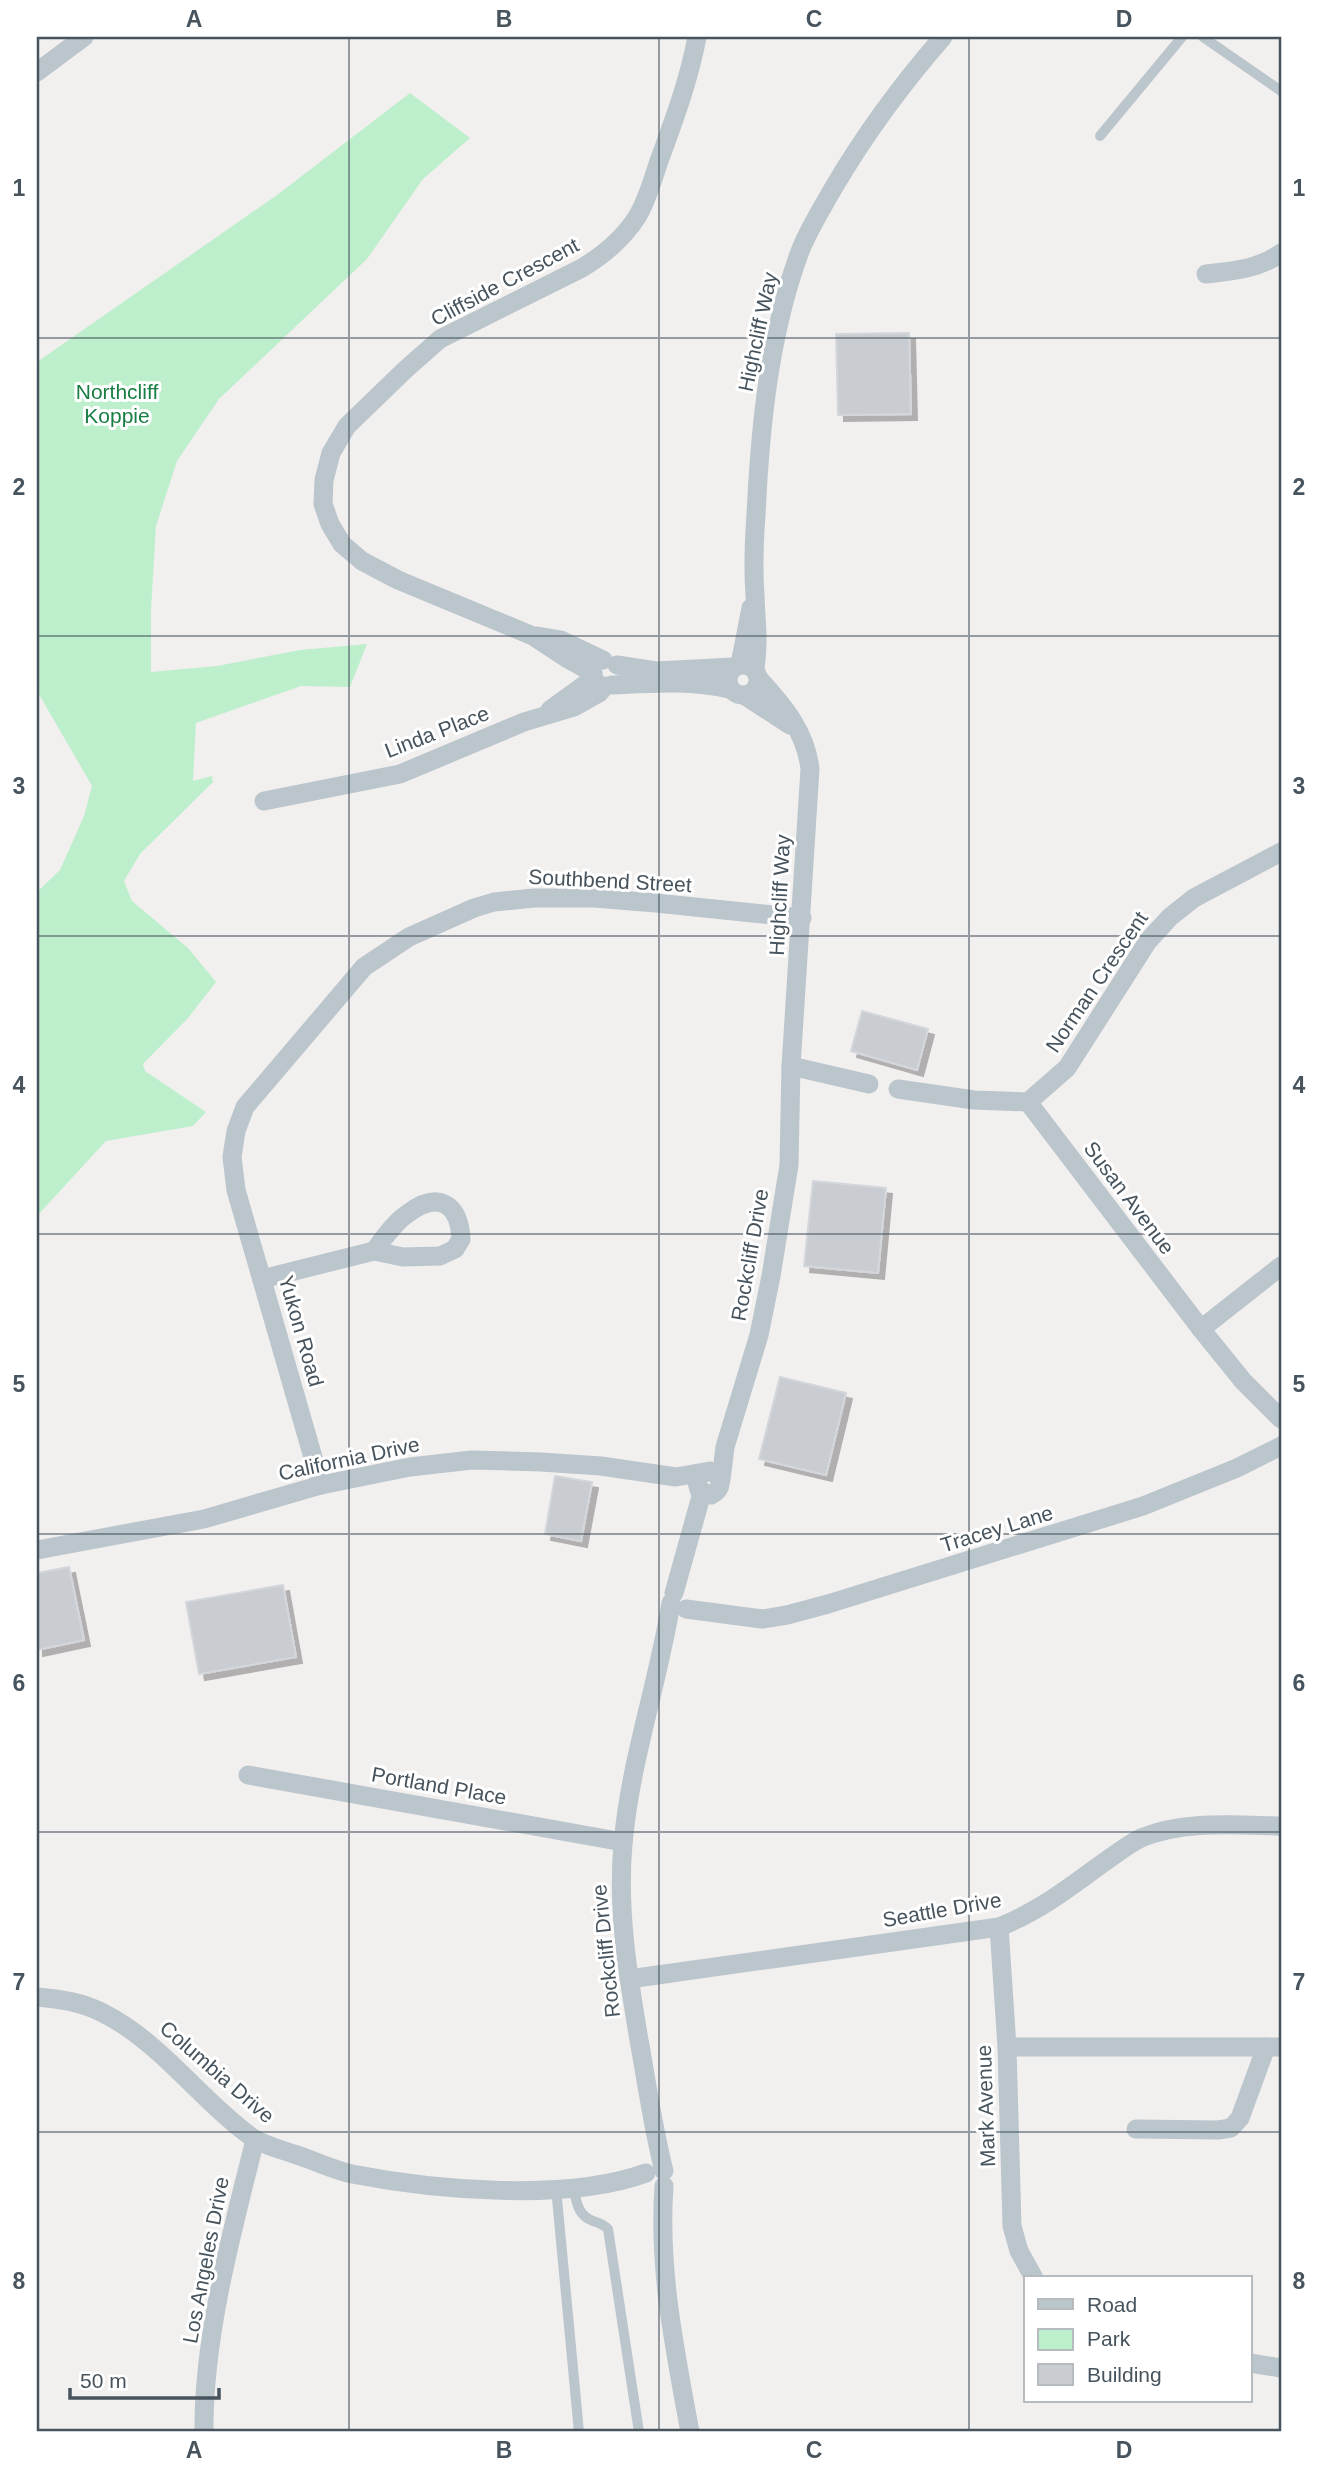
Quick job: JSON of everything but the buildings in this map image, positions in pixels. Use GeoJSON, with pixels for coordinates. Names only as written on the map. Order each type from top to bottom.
{"type":"FeatureCollection","features":[{"type":"Feature","properties":{"kind":"street"},"geometry":{"type":"LineString","coordinates":[[37,72],[83,37]]}},
{"type":"Feature","properties":{"kind":"street","name":"Cliffside Crescent"},"geometry":{"type":"LineString","coordinates":[[697,37],[691,70],[652,181],[639,214],[623,236],[603,255],[582,268],[440,339],[347,426],[331,453],[324,480],[323,503],[330,524],[342,544],[362,561],[398,580],[533,636],[561,640],[604,675],[658,682],[690,682],[737,692]]}},
{"type":"Feature","properties":{"kind":"street","name":"Highcliff Way"},"geometry":{"type":"LineString","coordinates":[[791,1066],[810,769],[805,743],[793,720],[747,670],[759,637],[755,597],[755,517],[776,333],[796,262],[817,216],[862,142],[943,37]]}},
{"type":"Feature","properties":{"kind":"street"},"geometry":{"type":"LineString","coordinates":[[1206,274],[1242,270],[1268,263],[1281,253]]}},
{"type":"Feature","properties":{"kind":"street"},"geometry":{"type":"LineString","coordinates":[[737,692],[752,693],[757,687],[747,670],[728,674],[727,682],[737,692],[798,729]]}},
{"type":"Feature","properties":{"kind":"street","name":"Cliffside Crescent"},"geometry":{"type":"LineString","coordinates":[[604,675],[656,671],[747,670]]}},
{"type":"Feature","properties":{"kind":"street","name":"Linda Place"},"geometry":{"type":"LineString","coordinates":[[264,801],[400,774],[544,715],[574,707],[599,693],[604,675]]}},
{"type":"Feature","properties":{"kind":"street","name":"Norman Crescent"},"geometry":{"type":"LineString","coordinates":[[1028,1102],[1067,1068],[1148,941],[1170,917],[1194,898],[1281,852]]}},
{"type":"Feature","properties":{"kind":"street","name":"Southbend Street"},"geometry":{"type":"LineString","coordinates":[[236,1190],[232,1157],[236,1131],[245,1107],[364,967],[410,937],[474,908],[494,902],[534,898],[631,901],[802,918]]}},
{"type":"Feature","properties":{"kind":"street"},"geometry":{"type":"LineString","coordinates":[[791,1066],[869,1084]]}},
{"type":"Feature","properties":{"kind":"street","name":"Rockcliff Drive"},"geometry":{"type":"LineString","coordinates":[[690,2432],[667,2310],[661,2219],[653,2179],[655,2136],[629,1979],[621,1895],[623,1842],[636,1764],[665,1638],[682,1601],[707,1484],[725,1447],[759,1335],[780,1229],[789,1165],[791,1066]]}},
{"type":"Feature","properties":{"kind":"street"},"geometry":{"type":"LineString","coordinates":[[898,1089],[974,1100],[1028,1102]]}},
{"type":"Feature","properties":{"kind":"street","name":"Susan Avenue"},"geometry":{"type":"LineString","coordinates":[[1028,1102],[1201,1329],[1243,1381],[1281,1419]]}},
{"type":"Feature","properties":{"kind":"street","name":"Yukon Road"},"geometry":{"type":"LineString","coordinates":[[236,1190],[321,1485]]}},
{"type":"Feature","properties":{"kind":"street"},"geometry":{"type":"LineString","coordinates":[[262,1279],[374,1251]]}},
{"type":"Feature","properties":{"kind":"street"},"geometry":{"type":"LineString","coordinates":[[1201,1329],[1281,1266]]}},
{"type":"Feature","properties":{"kind":"street","name":"Tracey Lane"},"geometry":{"type":"LineString","coordinates":[[682,1601],[716,1612],[762,1619],[787,1615],[1143,1506],[1237,1468],[1281,1446]]}},
{"type":"Feature","properties":{"kind":"street","name":"California Drive"},"geometry":{"type":"LineString","coordinates":[[37,1550],[204,1519],[321,1485],[410,1467],[472,1460],[601,1466],[707,1484]]}},
{"type":"Feature","properties":{"kind":"street","name":"Portland Place"},"geometry":{"type":"LineString","coordinates":[[248,1775],[623,1842]]}},
{"type":"Feature","properties":{"kind":"street","name":"Seattle Drive"},"geometry":{"type":"LineString","coordinates":[[629,1979],[999,1927],[1022,1918],[1051,1901],[1140,1839],[1163,1831],[1188,1827],[1281,1826]]}},
{"type":"Feature","properties":{"kind":"street","name":"Mark Avenue"},"geometry":{"type":"LineString","coordinates":[[999,1927],[1007,2048],[1012,2225],[1019,2250],[1033,2276]]}},
{"type":"Feature","properties":{"kind":"street","name":"Columbia Drive"},"geometry":{"type":"LineString","coordinates":[[37,1997],[70,2001],[91,2008],[137,2033],[255,2140],[349,2174],[428,2185],[522,2190],[653,2179]]}},
{"type":"Feature","properties":{"kind":"street"},"geometry":{"type":"LineString","coordinates":[[1007,2048],[1273,2047],[1240,2118],[1231,2128],[1136,2129]]}},
{"type":"Feature","properties":{"kind":"street","name":"Los Angeles Drive"},"geometry":{"type":"LineString","coordinates":[[204,2432],[211,2344],[227,2253],[255,2140]]}},
{"type":"Feature","properties":{"kind":"street"},"geometry":{"type":"LineString","coordinates":[[1252,2364],[1281,2368]]}},
{"type":"Feature","properties":{"kind":"lane"},"geometry":{"type":"LineString","coordinates":[[1100,136],[1182,37]]}},
{"type":"Feature","properties":{"kind":"lane"},"geometry":{"type":"LineString","coordinates":[[1203,37],[1281,91]]}},
{"type":"Feature","properties":{"kind":"lane"},"geometry":{"type":"LineString","coordinates":[[565,2188],[579,2432]]}},
{"type":"Feature","properties":{"kind":"lane"},"geometry":{"type":"LineString","coordinates":[[565,2188],[586,2218],[608,2230],[639,2432]]}},
{"type":"Feature","properties":{"kind":"green space","name":"Northcliff Koppie"},"geometry":{"type":"Polygon","coordinates":[[[410,93],[470,138],[423,179],[367,259],[219,399],[177,461],[156,526],[151,610],[151,672],[217,666],[300,650],[367,644],[350,687],[301,686],[196,723],[193,781],[212,776],[213,782],[140,854],[124,881],[132,901],[188,948],[216,982],[188,1018],[143,1064],[145,1071],[206,1112],[193,1126],[106,1141],[37,1216],[37,892],[60,870],[84,816],[92,786],[37,691],[37,362],[277,195],[410,93]]]}}]}
